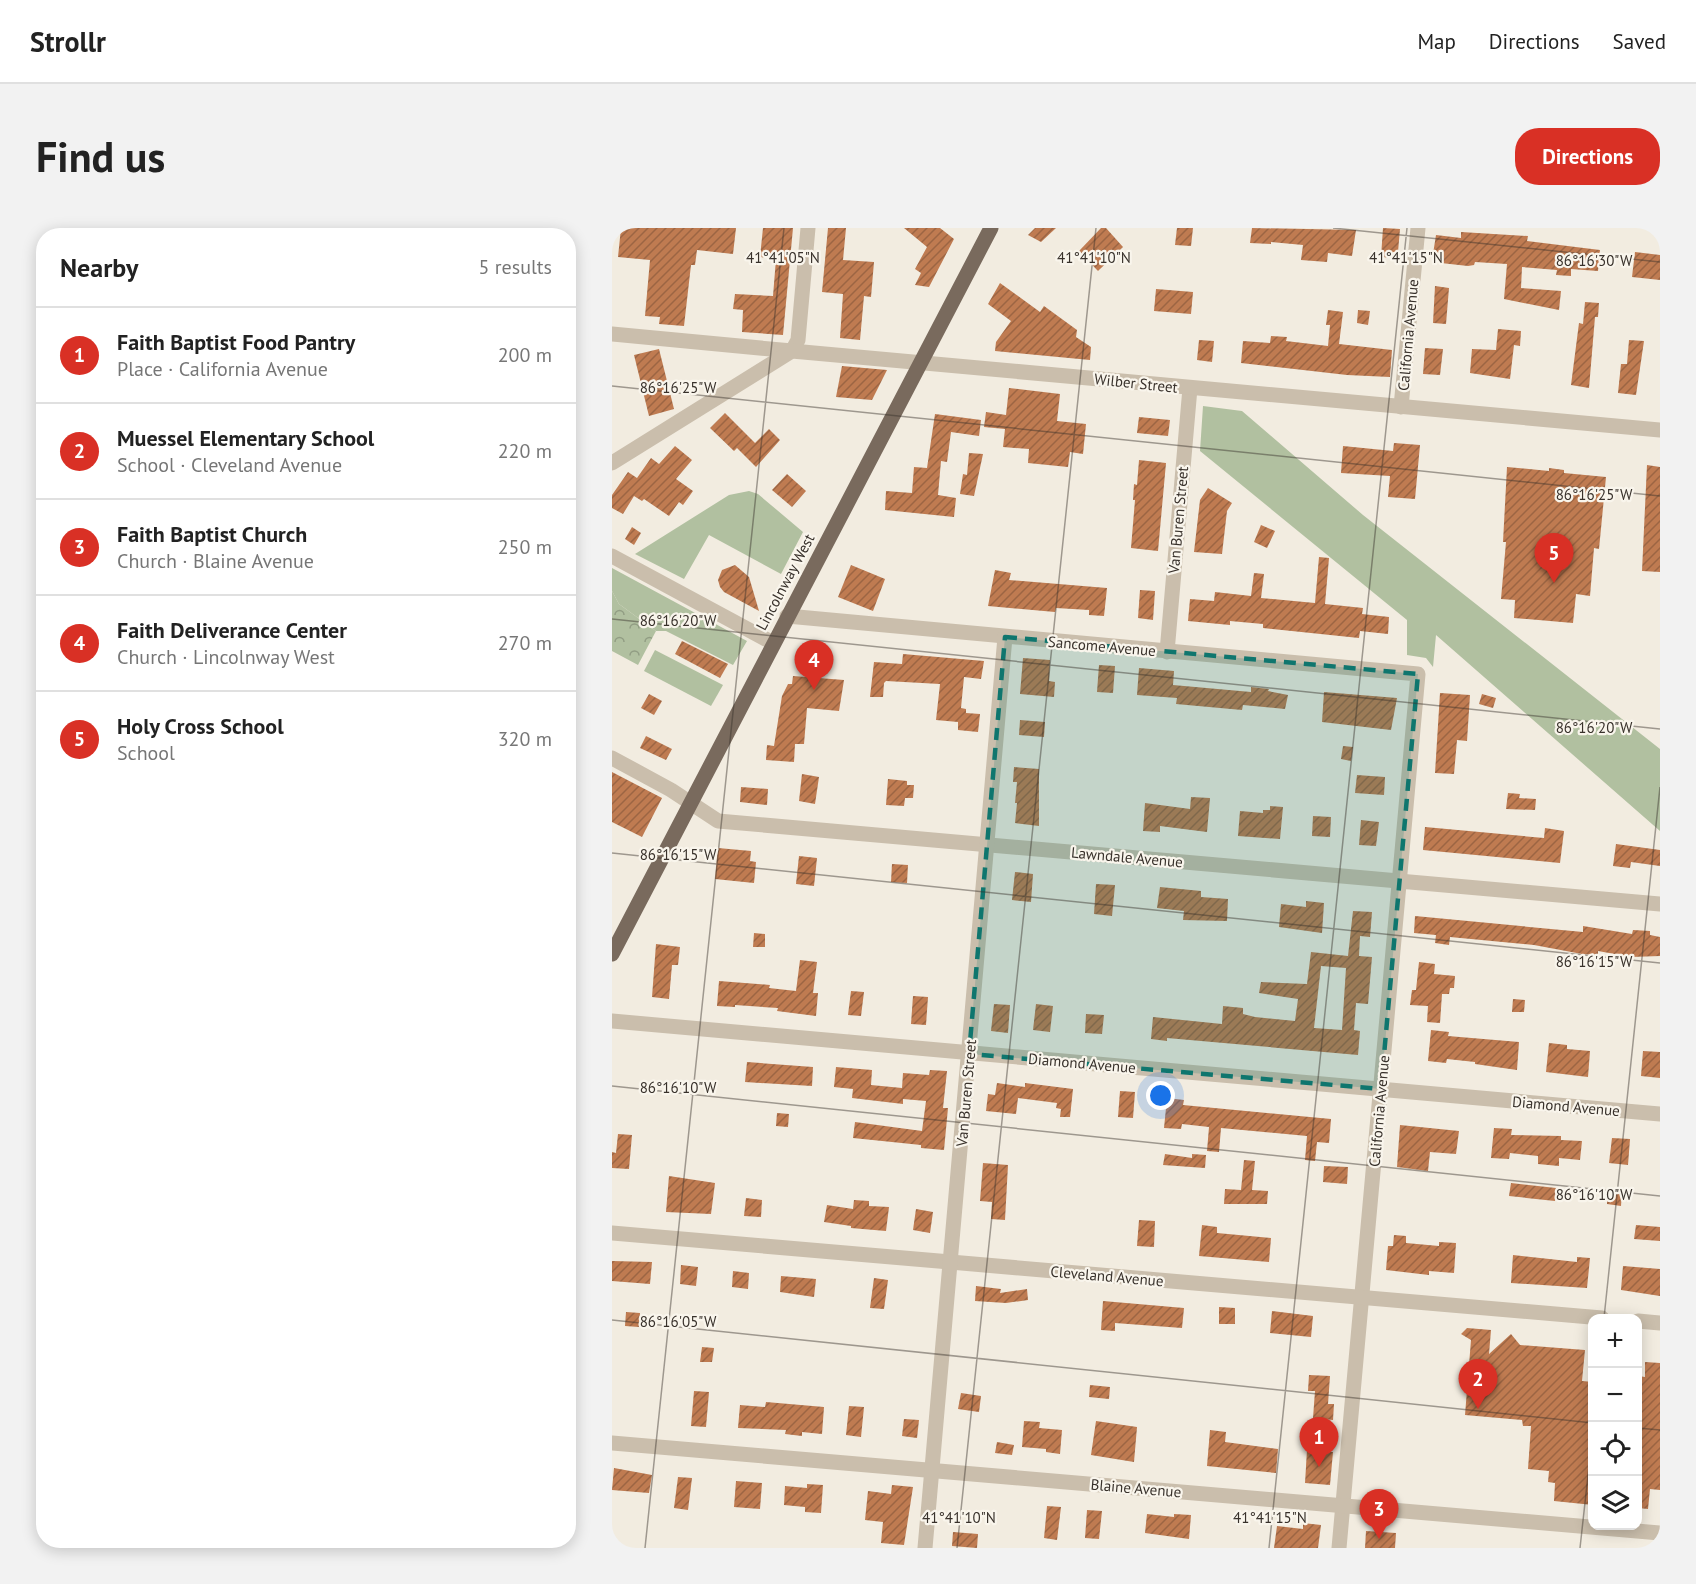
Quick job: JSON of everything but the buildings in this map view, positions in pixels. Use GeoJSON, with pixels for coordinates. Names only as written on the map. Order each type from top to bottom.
{"type":"FeatureCollection","features":[{"type":"Feature","properties":{"kind":"main road","name":"Lincolnway West"},"geometry":{"type":"LineString","coordinates":[[612,953],[991,228]]}},
{"type":"Feature","properties":{"kind":"street"},"geometry":{"type":"LineString","coordinates":[[612,463],[792,351],[798,340],[808,228]]}},
{"type":"Feature","properties":{"kind":"street","name":"California Avenue"},"geometry":{"type":"LineString","coordinates":[[1401,407],[1418,228]]}},
{"type":"Feature","properties":{"kind":"street","name":"Wilber Street"},"geometry":{"type":"LineString","coordinates":[[612,334],[1660,429]]}},
{"type":"Feature","properties":{"kind":"street","name":"Van Buren Street"},"geometry":{"type":"LineString","coordinates":[[1167,652],[1190,388]]}},
{"type":"Feature","properties":{"kind":"street"},"geometry":{"type":"LineString","coordinates":[[612,556],[773,643]]}},
{"type":"Feature","properties":{"kind":"street","name":"Sancome Avenue"},"geometry":{"type":"LineString","coordinates":[[787,616],[1418,674]]}},
{"type":"Feature","properties":{"kind":"street","name":"Van Buren Street"},"geometry":{"type":"LineString","coordinates":[[925,1548],[1005,637]]}},
{"type":"Feature","properties":{"kind":"street","name":"California Avenue"},"geometry":{"type":"LineString","coordinates":[[1339,1548],[1418,674]]}},
{"type":"Feature","properties":{"kind":"street","name":"Lawndale Avenue"},"geometry":{"type":"LineString","coordinates":[[612,758],[671,790],[718,821],[1660,904]]}},
{"type":"Feature","properties":{"kind":"street","name":"Diamond Avenue"},"geometry":{"type":"LineString","coordinates":[[612,1022],[1660,1114]]}},
{"type":"Feature","properties":{"kind":"street","name":"Cleveland Avenue"},"geometry":{"type":"LineString","coordinates":[[612,1233],[1588,1317]]}},
{"type":"Feature","properties":{"kind":"street"},"geometry":{"type":"LineString","coordinates":[[1642,1322],[1660,1323]]}},
{"type":"Feature","properties":{"kind":"street","name":"Blaine Avenue"},"geometry":{"type":"LineString","coordinates":[[612,1443],[1660,1533]]}},
{"type":"Feature","properties":{"kind":"highlighted area"},"geometry":{"type":"Polygon","coordinates":[[[1005,637],[1418,674],[1381,1089],[969,1054],[1005,637]]]}},
{"type":"Feature","properties":{"kind":"green space"},"geometry":{"type":"Polygon","coordinates":[[[1203,406],[1242,411],[1363,515],[1660,749],[1660,831],[1436,635],[1433,667],[1426,658],[1407,655],[1407,620],[1200,451],[1203,406]]]}},
{"type":"Feature","properties":{"kind":"green space"},"geometry":{"type":"Polygon","coordinates":[[[749,491],[758,494],[803,532],[781,574],[709,535],[684,579],[635,554],[729,495],[749,491]]]}},
{"type":"Feature","properties":{"kind":"green space"},"geometry":{"type":"Polygon","coordinates":[[[612,568],[747,641],[733,665],[666,631],[656,631],[619,604],[612,591],[612,568]]]}},
{"type":"Feature","properties":{"kind":"green space"},"geometry":{"type":"Polygon","coordinates":[[[612,591],[619,604],[656,631],[638,665],[612,651],[612,591]]]}},
{"type":"Feature","properties":{"kind":"green space"},"geometry":{"type":"Polygon","coordinates":[[[655,650],[723,685],[711,706],[644,671],[655,650]]]}},
{"type":"Feature","properties":{"kind":"place","name":"Holy Cross School"},"geometry":{"type":"Point","coordinates":[1554,583]}},
{"type":"Feature","properties":{"kind":"place","name":"Faith Deliverance Center"},"geometry":{"type":"Point","coordinates":[814,690]}},
{"type":"Feature","properties":{"kind":"place","name":"Muessel Elementary School"},"geometry":{"type":"Point","coordinates":[1478,1409]}},
{"type":"Feature","properties":{"kind":"place","name":"Faith Baptist Food Pantry"},"geometry":{"type":"Point","coordinates":[1319,1467]}},
{"type":"Feature","properties":{"kind":"place","name":"Faith Baptist Church"},"geometry":{"type":"Point","coordinates":[1379,1539]}}]}
